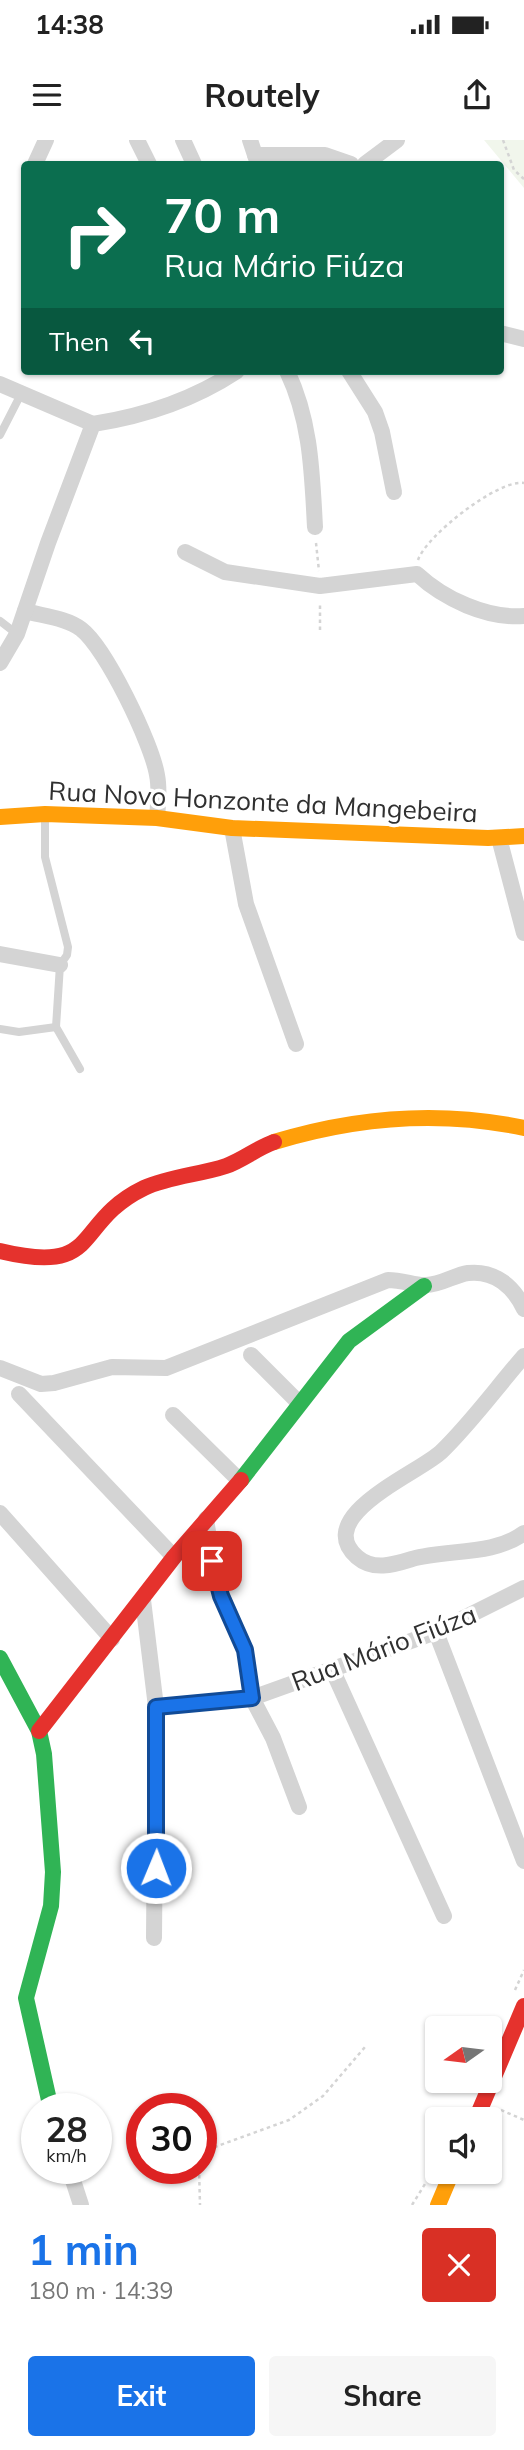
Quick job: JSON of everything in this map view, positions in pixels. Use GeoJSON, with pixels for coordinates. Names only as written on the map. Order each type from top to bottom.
{"type":"FeatureCollection","features":[{"type":"Feature","properties":{"kind":"street"},"geometry":{"type":"LineString","coordinates":[[36,161],[46,140]]}},
{"type":"Feature","properties":{"kind":"street"},"geometry":{"type":"LineString","coordinates":[[137,140],[148,161]]}},
{"type":"Feature","properties":{"kind":"street"},"geometry":{"type":"LineString","coordinates":[[183,140],[193,161]]}},
{"type":"Feature","properties":{"kind":"street"},"geometry":{"type":"LineString","coordinates":[[369,161],[397,140]]}},
{"type":"Feature","properties":{"kind":"street"},"geometry":{"type":"LineString","coordinates":[[254,153],[325,155],[342,161]]}},
{"type":"Feature","properties":{"kind":"street"},"geometry":{"type":"LineString","coordinates":[[504,334],[524,339]]}},
{"type":"Feature","properties":{"kind":"street"},"geometry":{"type":"LineString","coordinates":[[289,375],[301,403],[308,432],[315,527]]}},
{"type":"Feature","properties":{"kind":"street"},"geometry":{"type":"LineString","coordinates":[[352,375],[375,412],[382,432],[394,492]]}},
{"type":"Feature","properties":{"kind":"street"},"geometry":{"type":"LineString","coordinates":[[0,384],[93,424],[168,406],[214,378]]}},
{"type":"Feature","properties":{"kind":"street"},"geometry":{"type":"LineString","coordinates":[[0,663],[17,634],[93,424]]}},
{"type":"Feature","properties":{"kind":"street"},"geometry":{"type":"LineString","coordinates":[[185,552],[225,572],[320,586],[417,574],[455,600],[493,615],[524,616]]}},
{"type":"Feature","properties":{"kind":"street"},"geometry":{"type":"LineString","coordinates":[[25,611],[69,622],[89,636],[116,678],[151,752],[157,774],[157,818]]}},
{"type":"Feature","properties":{"kind":"street","name":"Rua Novo Honzonte da Mangebeira"},"geometry":{"type":"LineString","coordinates":[[0,817],[46,814],[157,818],[232,828],[499,838],[524,835]]}},
{"type":"Feature","properties":{"kind":"street"},"geometry":{"type":"LineString","coordinates":[[232,828],[246,904],[296,1044]]}},
{"type":"Feature","properties":{"kind":"street"},"geometry":{"type":"LineString","coordinates":[[499,838],[520,899],[524,933]]}},
{"type":"Feature","properties":{"kind":"street"},"geometry":{"type":"LineString","coordinates":[[0,954],[60,965]]}},
{"type":"Feature","properties":{"kind":"street"},"geometry":{"type":"LineString","coordinates":[[0,1251],[45,1261],[70,1255],[84,1247],[110,1216],[140,1191],[236,1163],[257,1149],[292,1137],[377,1118],[408,1115],[458,1116],[524,1128]]}},
{"type":"Feature","properties":{"kind":"street"},"geometry":{"type":"LineString","coordinates":[[39,1731],[174,1557],[240,1482],[349,1341],[424,1286],[469,1273],[490,1275],[518,1295],[524,1309]]}},
{"type":"Feature","properties":{"kind":"street"},"geometry":{"type":"LineString","coordinates":[[0,1368],[41,1384],[54,1384],[112,1367],[166,1368],[388,1280],[409,1280],[424,1286]]}},
{"type":"Feature","properties":{"kind":"street"},"geometry":{"type":"LineString","coordinates":[[251,1355],[299,1403]]}},
{"type":"Feature","properties":{"kind":"street"},"geometry":{"type":"LineString","coordinates":[[524,1356],[440,1454],[366,1502],[354,1515],[346,1531],[348,1544],[354,1554],[368,1565],[391,1565],[436,1553],[489,1548],[524,1533]]}},
{"type":"Feature","properties":{"kind":"street"},"geometry":{"type":"LineString","coordinates":[[19,1395],[174,1557]]}},
{"type":"Feature","properties":{"kind":"street"},"geometry":{"type":"LineString","coordinates":[[173,1415],[240,1482]]}},
{"type":"Feature","properties":{"kind":"street"},"geometry":{"type":"LineString","coordinates":[[0,1513],[112,1639]]}},
{"type":"Feature","properties":{"kind":"street"},"geometry":{"type":"LineString","coordinates":[[206,1519],[216,1581],[245,1650],[252,1698],[273,1738],[299,1807]]}},
{"type":"Feature","properties":{"kind":"street","name":"Rua Mário Fiúza"},"geometry":{"type":"LineString","coordinates":[[156,1707],[252,1698],[436,1632],[522,1595]]}},
{"type":"Feature","properties":{"kind":"street"},"geometry":{"type":"LineString","coordinates":[[143,1600],[156,1707],[154,1938]]}},
{"type":"Feature","properties":{"kind":"street"},"geometry":{"type":"LineString","coordinates":[[436,1632],[523,1861]]}},
{"type":"Feature","properties":{"kind":"street"},"geometry":{"type":"LineString","coordinates":[[0,1658],[39,1731],[44,1754],[53,1872],[51,1906],[26,1998],[47,2093]]}},
{"type":"Feature","properties":{"kind":"street"},"geometry":{"type":"LineString","coordinates":[[332,1669],[444,1916]]}},
{"type":"Feature","properties":{"kind":"street"},"geometry":{"type":"LineString","coordinates":[[481,2107],[524,2006]]}},
{"type":"Feature","properties":{"kind":"street"},"geometry":{"type":"LineString","coordinates":[[74,2184],[81,2205]]}},
{"type":"Feature","properties":{"kind":"street"},"geometry":{"type":"LineString","coordinates":[[438,2205],[447,2184]]}},
{"type":"Feature","properties":{"kind":"lane"},"geometry":{"type":"LineString","coordinates":[[0,435],[21,394]]}},
{"type":"Feature","properties":{"kind":"lane"},"geometry":{"type":"LineString","coordinates":[[0,621],[17,634]]}},
{"type":"Feature","properties":{"kind":"lane"},"geometry":{"type":"LineString","coordinates":[[46,814],[46,857],[68,947],[67,955],[60,965],[56,1027],[80,1069]]}},
{"type":"Feature","properties":{"kind":"lane"},"geometry":{"type":"LineString","coordinates":[[0,1029],[19,1032],[56,1027]]}},
{"type":"Feature","properties":{"kind":"path"},"geometry":{"type":"LineString","coordinates":[[503,140],[514,170],[524,180]]}},
{"type":"Feature","properties":{"kind":"path"},"geometry":{"type":"LineString","coordinates":[[417,574],[417,564],[427,543],[500,486],[524,482]]}},
{"type":"Feature","properties":{"kind":"path"},"geometry":{"type":"LineString","coordinates":[[217,2146],[289,2120],[323,2095],[365,2047]]}},
{"type":"Feature","properties":{"kind":"path"},"geometry":{"type":"LineString","coordinates":[[199,2184],[200,2205]]}},
{"type":"Feature","properties":{"kind":"shaded area"},"geometry":{"type":"Polygon","coordinates":[[[484,140],[524,140],[524,188],[504,161],[484,140]]]}},
{"type":"Feature","properties":{"kind":"traffic: fast"},"geometry":{"type":"LineString","coordinates":[[241,1480],[349,1341],[424,1286]]}},
{"type":"Feature","properties":{"kind":"traffic: fast"},"geometry":{"type":"LineString","coordinates":[[0,1658],[39,1731],[44,1754],[53,1872],[51,1906],[26,1998],[47,2093]]}},
{"type":"Feature","properties":{"kind":"traffic: slow"},"geometry":{"type":"LineString","coordinates":[[0,817],[45,814],[157,818],[232,828],[488,838],[524,836]]}},
{"type":"Feature","properties":{"kind":"traffic: slow"},"geometry":{"type":"LineString","coordinates":[[274,1142],[336,1127],[398,1119],[461,1119],[524,1128]]}},
{"type":"Feature","properties":{"kind":"traffic: slow"},"geometry":{"type":"LineString","coordinates":[[438,2205],[447,2184]]}},
{"type":"Feature","properties":{"kind":"traffic: jam"},"geometry":{"type":"LineString","coordinates":[[0,1251],[33,1257],[56,1257],[72,1251],[84,1242],[121,1202],[144,1188],[226,1166],[274,1142]]}},
{"type":"Feature","properties":{"kind":"traffic: jam"},"geometry":{"type":"LineString","coordinates":[[39,1731],[174,1557],[241,1480]]}},
{"type":"Feature","properties":{"kind":"traffic: jam"},"geometry":{"type":"LineString","coordinates":[[481,2107],[524,2006]]}},
{"type":"Feature","properties":{"kind":"route"},"geometry":{"type":"LineString","coordinates":[[156,1868],[156,1707],[252,1698],[245,1650],[221,1596],[212,1561]]}}]}
